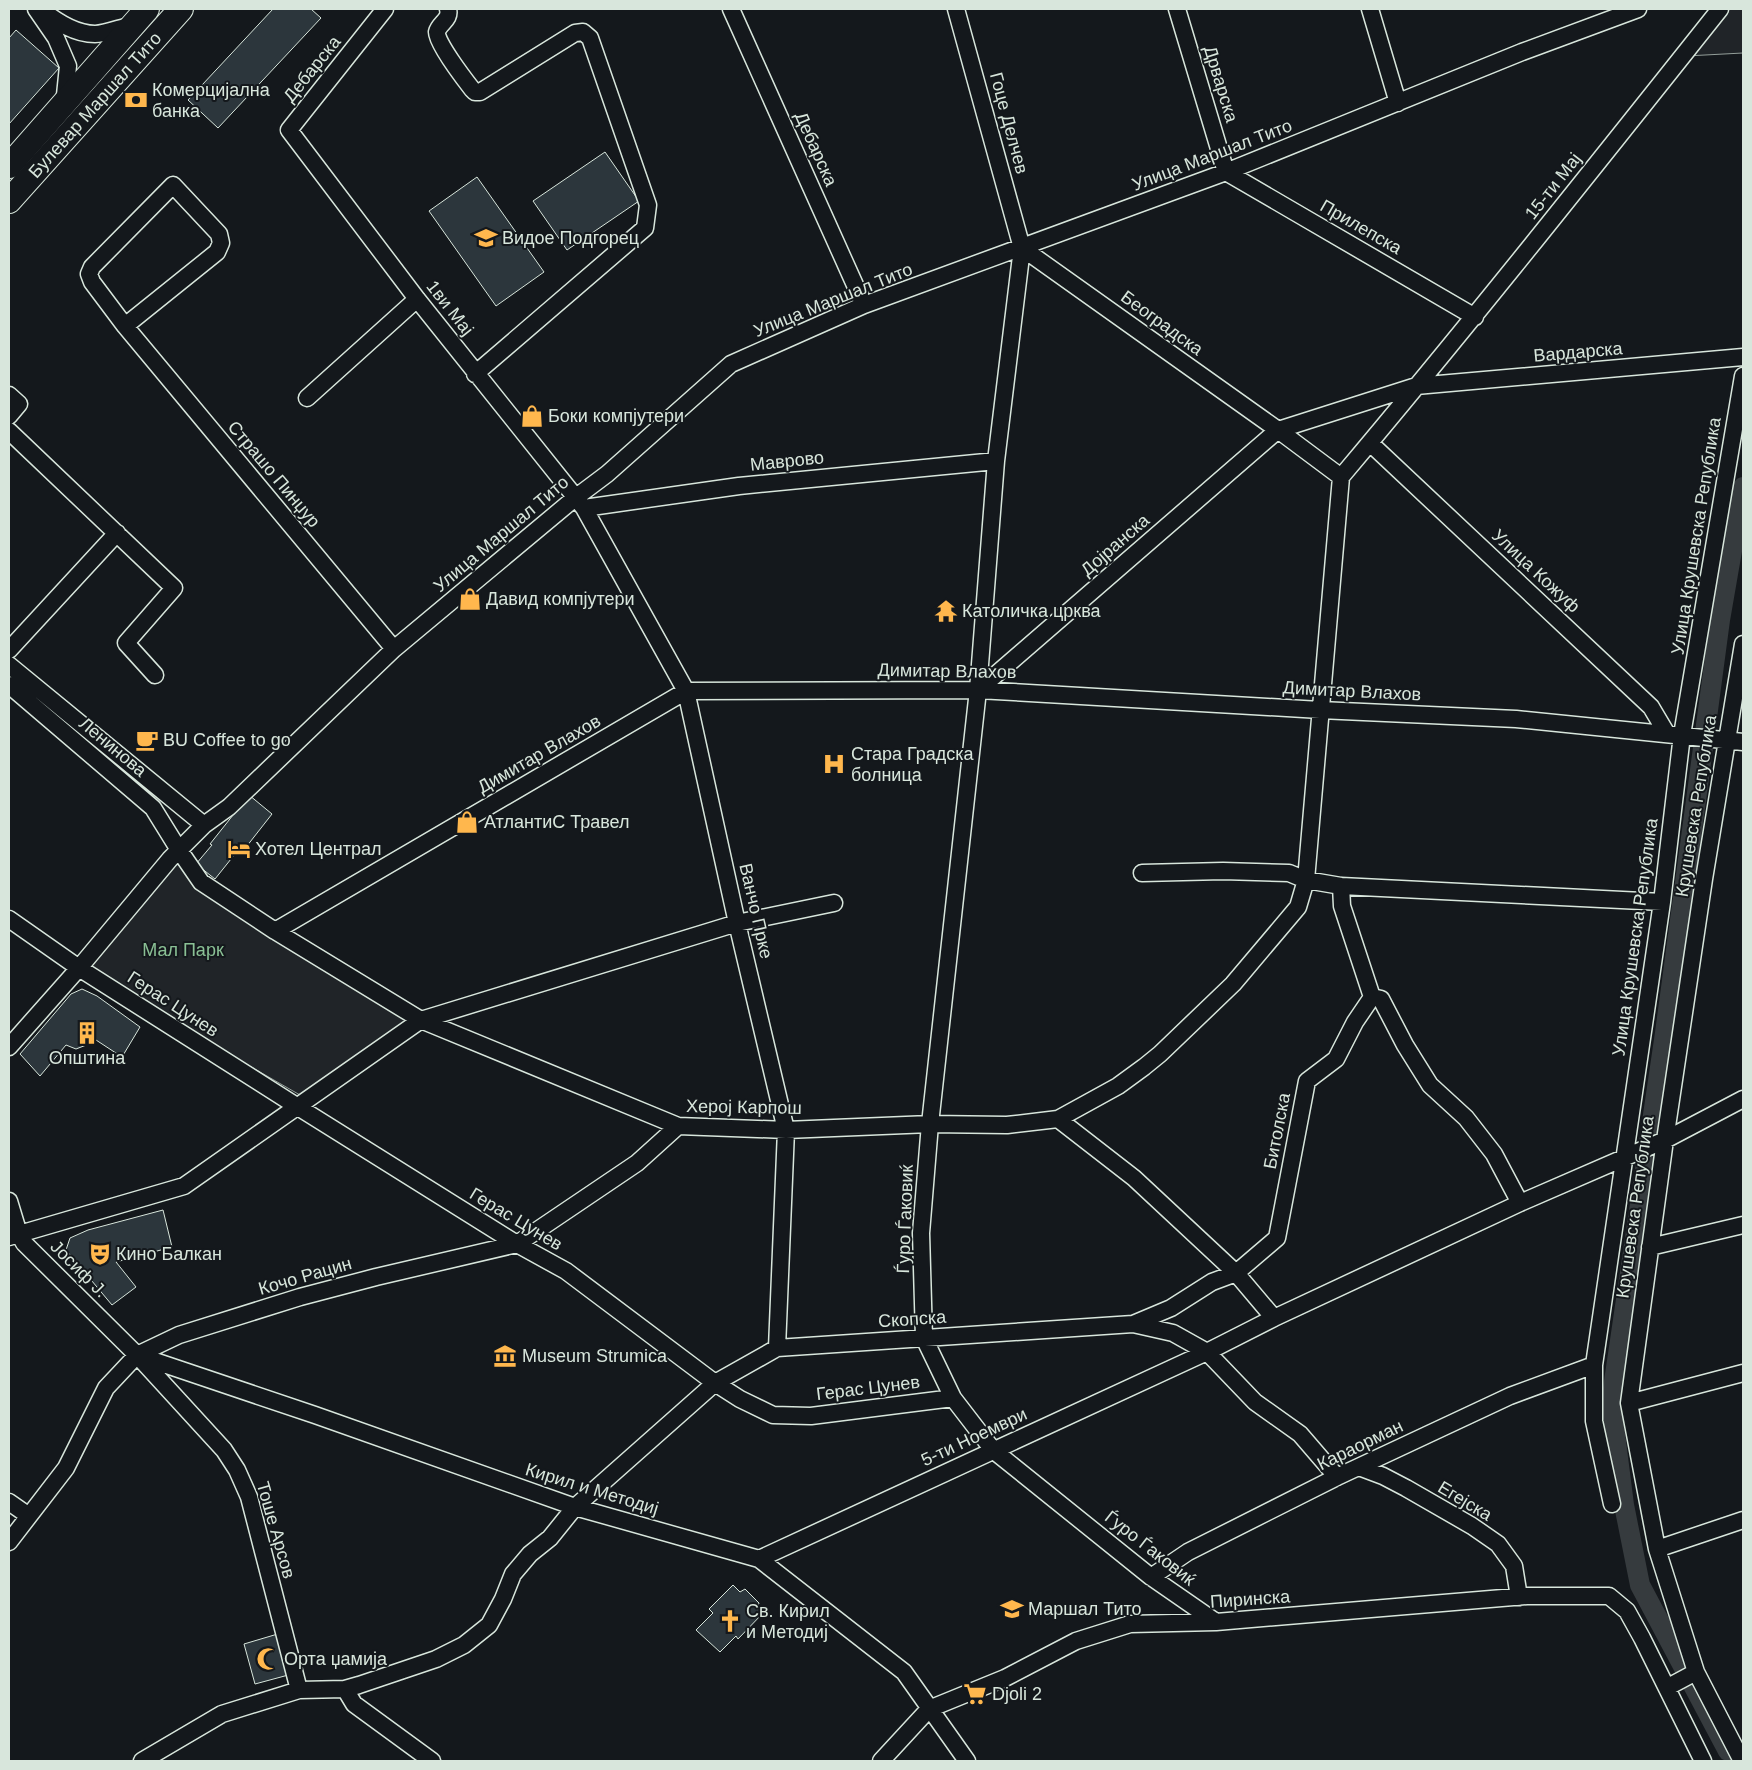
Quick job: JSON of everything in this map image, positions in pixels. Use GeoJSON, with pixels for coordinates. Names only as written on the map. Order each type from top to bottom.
{"type":"FeatureCollection","features":[{"type":"Feature","properties":{"kind":"main road","name":"Булевар Маршал Тито"},"geometry":{"type":"LineString","coordinates":[[9,201],[181,9]]}},
{"type":"Feature","properties":{"kind":"main road","name":"Булевар Маршал Тито"},"geometry":{"type":"LineString","coordinates":[[9,166],[140,17]]}},
{"type":"Feature","properties":{"kind":"street"},"geometry":{"type":"LineString","coordinates":[[38,9],[70,28],[96,34],[140,17]]}},
{"type":"Feature","properties":{"kind":"street"},"geometry":{"type":"LineString","coordinates":[[38,9],[56,38],[68,66],[64,105]]}},
{"type":"Feature","properties":{"kind":"street","name":"Дебарска"},"geometry":{"type":"LineString","coordinates":[[289,130],[385,9]]}},
{"type":"Feature","properties":{"kind":"street"},"geometry":{"type":"LineString","coordinates":[[448,9],[448,18],[437,30],[437,40],[475,92],[480,92],[576,33],[583,32],[590,38],[648,205],[645,228],[475,374]]}},
{"type":"Feature","properties":{"kind":"street","name":"Дебарска"},"geometry":{"type":"LineString","coordinates":[[731,9],[864,305]]}},
{"type":"Feature","properties":{"kind":"street","name":"Гоце Делчев"},"geometry":{"type":"LineString","coordinates":[[956,9],[1022,248]]}},
{"type":"Feature","properties":{"kind":"street","name":"Дрварска"},"geometry":{"type":"LineString","coordinates":[[1177,9],[1226,172]]}},
{"type":"Feature","properties":{"kind":"street"},"geometry":{"type":"LineString","coordinates":[[1370,9],[1398,103]]}},
{"type":"Feature","properties":{"kind":"street","name":"Улица Маршал Тито"},"geometry":{"type":"LineString","coordinates":[[9,1047],[79,968],[170,859],[204,825],[229,807],[394,649],[579,503],[607,474],[731,364],[864,305],[1226,172],[1522,52],[1638,9]]}},
{"type":"Feature","properties":{"kind":"street","name":"15-ти Мај"},"geometry":{"type":"LineString","coordinates":[[1341,478],[1475,317],[1720,9]]}},
{"type":"Feature","properties":{"kind":"street","name":"1ви Мај"},"geometry":{"type":"LineString","coordinates":[[289,130],[475,374],[579,503]]}},
{"type":"Feature","properties":{"kind":"street","name":"Прилепска"},"geometry":{"type":"LineString","coordinates":[[1226,172],[1475,317]]}},
{"type":"Feature","properties":{"kind":"street","name":"Страшо Пинџур"},"geometry":{"type":"LineString","coordinates":[[125,326],[217,252],[221,243],[219,234],[173,185],[92,267],[89,274],[92,282],[125,326],[394,649]]}},
{"type":"Feature","properties":{"kind":"street","name":"Београдска"},"geometry":{"type":"LineString","coordinates":[[1022,248],[1278,430],[1341,478]]}},
{"type":"Feature","properties":{"kind":"street","name":"Ѓуро Ѓаковиќ"},"geometry":{"type":"LineString","coordinates":[[1022,248],[996,461],[978,690],[930,1124],[921,1233],[924,1338],[953,1398],[993,1450],[1151,1577],[1216,1622]]}},
{"type":"Feature","properties":{"kind":"street"},"geometry":{"type":"LineString","coordinates":[[307,398],[417,299]]}},
{"type":"Feature","properties":{"kind":"street","name":"Вардарска"},"geometry":{"type":"LineString","coordinates":[[1278,430],[1416,386],[1743,357]]}},
{"type":"Feature","properties":{"kind":"street","name":"Улица Крушевска Република"},"geometry":{"type":"LineString","coordinates":[[1612,1504],[1594,1421],[1594,1365],[1662,902],[1675,734],[1743,376]]}},
{"type":"Feature","properties":{"kind":"street"},"geometry":{"type":"LineString","coordinates":[[9,395],[19,404],[9,416]]}},
{"type":"Feature","properties":{"kind":"street","name":"Дојранска"},"geometry":{"type":"LineString","coordinates":[[978,690],[1278,430]]}},
{"type":"Feature","properties":{"kind":"street"},"geometry":{"type":"LineString","coordinates":[[9,431],[174,588],[126,643],[155,675]]}},
{"type":"Feature","properties":{"kind":"street","name":"Улица Кожуф"},"geometry":{"type":"LineString","coordinates":[[1370,443],[1651,707],[1675,734]]}},
{"type":"Feature","properties":{"kind":"street","name":"Маврово"},"geometry":{"type":"LineString","coordinates":[[579,503],[996,461]]}},
{"type":"Feature","properties":{"kind":"street"},"geometry":{"type":"LineString","coordinates":[[1274,1318],[1236,1273],[1134,1178],[1058,1119],[1118,1086],[1160,1054],[1233,984],[1298,907],[1306,880],[1341,478]]}},
{"type":"Feature","properties":{"kind":"street","name":"Ванчо Прке"},"geometry":{"type":"LineString","coordinates":[[579,503],[686,690],[786,1130],[777,1348]]}},
{"type":"Feature","properties":{"kind":"street"},"geometry":{"type":"LineString","coordinates":[[9,650],[117,533]]}},
{"type":"Feature","properties":{"kind":"street","name":"Крушевска Република"},"geometry":{"type":"LineString","coordinates":[[1742,1761],[1696,1672],[1657,1549],[1629,1403],[1664,1140],[1735,741],[1743,644]]}},
{"type":"Feature","properties":{"kind":"street"},"geometry":{"type":"LineString","coordinates":[[9,665],[204,825]]}},
{"type":"Feature","properties":{"kind":"street","name":"Ленинова"},"geometry":{"type":"LineString","coordinates":[[9,684],[154,808],[201,882],[275,931]]}},
{"type":"Feature","properties":{"kind":"street","name":"Димитар Влахов"},"geometry":{"type":"LineString","coordinates":[[275,931],[686,690],[978,690],[1320,710],[1516,719],[1735,741]]}},
{"type":"Feature","properties":{"kind":"street"},"geometry":{"type":"LineString","coordinates":[[1142,873],[1289,872],[1306,880],[1341,886],[1662,902]]}},
{"type":"Feature","properties":{"kind":"street"},"geometry":{"type":"LineString","coordinates":[[1341,886],[1342,906],[1372,997],[1381,999],[1405,1045],[1430,1085],[1466,1118],[1494,1154],[1520,1203]]}},
{"type":"Feature","properties":{"kind":"street"},"geometry":{"type":"LineString","coordinates":[[14,1236],[184,1186],[421,1020],[738,923],[834,903]]}},
{"type":"Feature","properties":{"kind":"street","name":"Герас Цунев"},"geometry":{"type":"LineString","coordinates":[[9,919],[79,968],[298,1107],[517,1244],[566,1271],[715,1383],[740,1399],[773,1415],[811,1416],[953,1398]]}},
{"type":"Feature","properties":{"kind":"street","name":"Херој Карпош"},"geometry":{"type":"LineString","coordinates":[[275,931],[421,1020],[678,1126],[786,1130],[930,1124],[1007,1125],[1058,1119]]}},
{"type":"Feature","properties":{"kind":"street","name":"Битолска"},"geometry":{"type":"LineString","coordinates":[[1236,1273],[1277,1238],[1307,1080],[1336,1059],[1355,1022],[1372,997]]}},
{"type":"Feature","properties":{"kind":"street"},"geometry":{"type":"LineString","coordinates":[[1207,1352],[1274,1318],[1520,1203],[1664,1140],[1743,1099]]}},
{"type":"Feature","properties":{"kind":"street","name":"Кочо Рацин"},"geometry":{"type":"LineString","coordinates":[[9,1542],[66,1468],[106,1388],[137,1355],[179,1335],[300,1297],[517,1244],[637,1163],[678,1126]]}},
{"type":"Feature","properties":{"kind":"street","name":"Јосиф Ј."},"geometry":{"type":"LineString","coordinates":[[9,1201],[14,1236],[24,1243],[137,1355]]}},
{"type":"Feature","properties":{"kind":"street"},"geometry":{"type":"LineString","coordinates":[[1650,1247],[1743,1224]]}},
{"type":"Feature","properties":{"kind":"street","name":"Скопска"},"geometry":{"type":"LineString","coordinates":[[142,1761],[222,1714],[299,1690],[345,1689],[436,1660],[464,1645],[489,1625],[503,1599],[512,1574],[530,1554],[550,1538],[575,1507],[715,1383],[777,1348],[1134,1324],[1171,1308],[1212,1282],[1236,1273]]}},
{"type":"Feature","properties":{"kind":"street"},"geometry":{"type":"LineString","coordinates":[[1134,1324],[1173,1333],[1207,1352],[1256,1402],[1300,1434],[1337,1477]]}},
{"type":"Feature","properties":{"kind":"street","name":"5-ти Ноември"},"geometry":{"type":"LineString","coordinates":[[759,1559],[1207,1352]]}},
{"type":"Feature","properties":{"kind":"street","name":"Кирил и Методиј"},"geometry":{"type":"LineString","coordinates":[[137,1355],[315,1415],[575,1507],[759,1559],[904,1672],[967,1761]]}},
{"type":"Feature","properties":{"kind":"street","name":"Тоше Арсов"},"geometry":{"type":"LineString","coordinates":[[137,1355],[224,1450],[237,1470],[248,1497],[299,1690]]}},
{"type":"Feature","properties":{"kind":"street","name":"Караорман"},"geometry":{"type":"LineString","coordinates":[[1151,1577],[1188,1552],[1337,1477],[1510,1396],[1594,1365]]}},
{"type":"Feature","properties":{"kind":"street"},"geometry":{"type":"LineString","coordinates":[[1629,1403],[1743,1373]]}},
{"type":"Feature","properties":{"kind":"street","name":"Егејска"},"geometry":{"type":"LineString","coordinates":[[1359,1467],[1383,1476],[1406,1488],[1472,1526],[1498,1544],[1514,1566],[1519,1597]]}},
{"type":"Feature","properties":{"kind":"street"},"geometry":{"type":"LineString","coordinates":[[9,1502],[29,1516]]}},
{"type":"Feature","properties":{"kind":"street"},"geometry":{"type":"LineString","coordinates":[[1657,1549],[1743,1520]]}},
{"type":"Feature","properties":{"kind":"street","name":"Пиринска"},"geometry":{"type":"LineString","coordinates":[[881,1761],[929,1709],[1005,1678],[1076,1641],[1130,1624],[1216,1622],[1519,1597],[1609,1596],[1627,1611],[1668,1687]]}},
{"type":"Feature","properties":{"kind":"street"},"geometry":{"type":"LineString","coordinates":[[1696,1672],[1668,1687],[1703,1761]]}},
{"type":"Feature","properties":{"kind":"street"},"geometry":{"type":"LineString","coordinates":[[345,1689],[354,1704],[432,1761]]}},
{"type":"Feature","properties":{"kind":"green space"},"geometry":{"type":"Polygon","coordinates":[[[1724,9],[1743,9],[1743,53],[1686,56],[1724,9]]]}},
{"type":"Feature","properties":{"kind":"green space","name":"Мал Парк"},"geometry":{"type":"Polygon","coordinates":[[[170,859],[201,882],[421,1020],[300,1095],[79,968],[170,859]]]}},
{"type":"Feature","properties":{"kind":"building"},"geometry":{"type":"Polygon","coordinates":[[[273,9],[311,9],[321,18],[218,128],[188,100],[273,9]]]}},
{"type":"Feature","properties":{"kind":"building"},"geometry":{"type":"Polygon","coordinates":[[[16,30],[59,68],[9,124],[9,38],[16,30]]]}},
{"type":"Feature","properties":{"kind":"building"},"geometry":{"type":"Polygon","coordinates":[[[605,152],[639,201],[567,250],[533,201],[605,152]]]}},
{"type":"Feature","properties":{"kind":"building"},"geometry":{"type":"Polygon","coordinates":[[[477,177],[544,272],[496,306],[429,211],[477,177]]]}},
{"type":"Feature","properties":{"kind":"building","name":"Хотел Централ"},"geometry":{"type":"Polygon","coordinates":[[[249,795],[272,814],[243,851],[239,849],[215,879],[196,864],[249,795]]]}},
{"type":"Feature","properties":{"kind":"building","name":"Општина"},"geometry":{"type":"Polygon","coordinates":[[[82,989],[97,996],[140,1027],[122,1057],[96,1040],[76,1049],[66,1045],[40,1076],[20,1054],[71,994],[82,989]]]}},
{"type":"Feature","properties":{"kind":"building","name":"Кино Балкан"},"geometry":{"type":"Polygon","coordinates":[[[163,1210],[172,1247],[116,1262],[136,1287],[112,1305],[66,1250],[70,1238],[88,1230],[163,1210]]]}},
{"type":"Feature","properties":{"kind":"building","name":"Св. Кирил и Методиј"},"geometry":{"type":"Polygon","coordinates":[[[733,1585],[740,1592],[745,1589],[759,1603],[758,1606],[764,1612],[738,1639],[736,1636],[720,1652],[696,1630],[713,1613],[709,1609],[733,1585]]]}},
{"type":"Feature","properties":{"kind":"building","name":"Орта џамија"},"geometry":{"type":"Polygon","coordinates":[[[281,1633],[292,1674],[255,1684],[244,1644],[281,1633]]]}},
{"type":"Feature","properties":{"kind":"waterway"},"geometry":{"type":"LineString","coordinates":[[1728,1751],[1640,1585],[1624,1505],[1611,1402],[1665,1033],[1720,620],[1743,487]]}},
{"type":"Feature","properties":{"kind":"place","name":"Комерцијална банка"},"geometry":{"type":"Point","coordinates":[136,100]}},
{"type":"Feature","properties":{"kind":"place","name":"Видое Подгорец"},"geometry":{"type":"Point","coordinates":[486,238]}},
{"type":"Feature","properties":{"kind":"place","name":"Боки компјутери"},"geometry":{"type":"Point","coordinates":[532,416]}},
{"type":"Feature","properties":{"kind":"place","name":"Давид компјутери"},"geometry":{"type":"Point","coordinates":[470,599]}},
{"type":"Feature","properties":{"kind":"place","name":"Католичка црква"},"geometry":{"type":"Point","coordinates":[946,611]}},
{"type":"Feature","properties":{"kind":"place","name":"BU Coffee to go"},"geometry":{"type":"Point","coordinates":[147,740]}},
{"type":"Feature","properties":{"kind":"place","name":"Стара Градска болница"},"geometry":{"type":"Point","coordinates":[834,764]}},
{"type":"Feature","properties":{"kind":"place","name":"АтлантиС Травел"},"geometry":{"type":"Point","coordinates":[467,822]}},
{"type":"Feature","properties":{"kind":"place","name":"Хотел Централ"},"geometry":{"type":"Point","coordinates":[239,849]}},
{"type":"Feature","properties":{"kind":"place","name":"Општина"},"geometry":{"type":"Point","coordinates":[87,1033]}},
{"type":"Feature","properties":{"kind":"place","name":"Кино Балкан"},"geometry":{"type":"Point","coordinates":[100,1254]}},
{"type":"Feature","properties":{"kind":"place","name":"Museum Strumica"},"geometry":{"type":"Point","coordinates":[505,1356]}},
{"type":"Feature","properties":{"kind":"place","name":"Маршал Тито"},"geometry":{"type":"Point","coordinates":[1012,1609]}},
{"type":"Feature","properties":{"kind":"place","name":"Св. Кирил и Методиј"},"geometry":{"type":"Point","coordinates":[730,1621]}},
{"type":"Feature","properties":{"kind":"place","name":"Орта џамија"},"geometry":{"type":"Point","coordinates":[268,1659]}},
{"type":"Feature","properties":{"kind":"place","name":"Djoli 2"},"geometry":{"type":"Point","coordinates":[975,1694]}}]}
